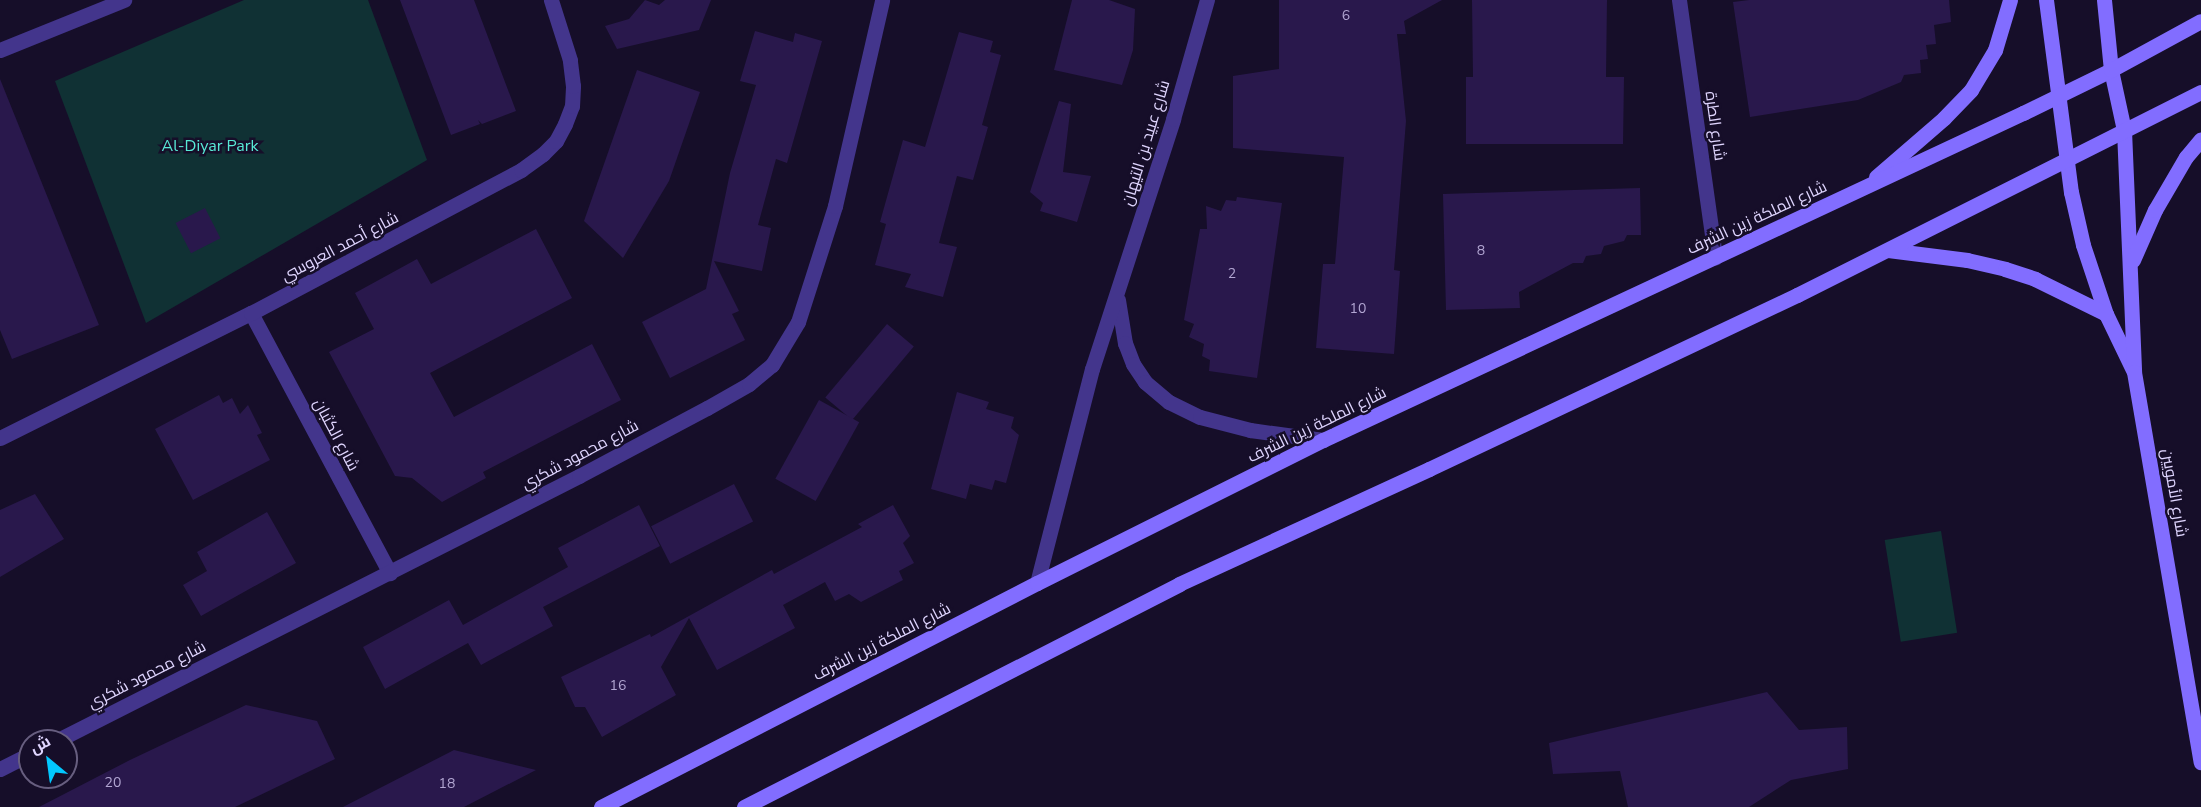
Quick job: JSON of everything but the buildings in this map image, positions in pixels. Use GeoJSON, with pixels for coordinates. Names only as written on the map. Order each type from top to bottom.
{"type":"FeatureCollection","features":[{"type":"Feature","properties":{"kind":"main road"},"geometry":{"type":"LineString","coordinates":[[1862,189],[1944,118],[1971,90],[1995,50],[2010,0]]}},
{"type":"Feature","properties":{"kind":"main road","name":"شارع الأمويين"},"geometry":{"type":"LineString","coordinates":[[2046,0],[2071,192],[2083,245],[2106,314],[2134,372]]}},
{"type":"Feature","properties":{"kind":"main road","name":"شارع الأمويين"},"geometry":{"type":"LineString","coordinates":[[2104,0],[2111,70],[2124,130],[2134,372],[2201,762]]}},
{"type":"Feature","properties":{"kind":"main road","name":"شارع الملكة زين الشرف"},"geometry":{"type":"LineString","coordinates":[[601,807],[1037,583],[1323,440],[1862,189],[2111,70],[2201,21]]}},
{"type":"Feature","properties":{"kind":"main road"},"geometry":{"type":"LineString","coordinates":[[744,807],[1179,584],[1429,470],[1888,250],[2067,162],[2124,130],[2201,92]]}},
{"type":"Feature","properties":{"kind":"main road"},"geometry":{"type":"LineString","coordinates":[[2131,263],[2155,210],[2186,157],[2201,139]]}},
{"type":"Feature","properties":{"kind":"main road"},"geometry":{"type":"LineString","coordinates":[[1888,250],[1967,260],[2004,269],[2035,279],[2106,314]]}},
{"type":"Feature","properties":{"kind":"street"},"geometry":{"type":"LineString","coordinates":[[0,50],[124,0]]}},
{"type":"Feature","properties":{"kind":"street","name":"شارع أحمد العروسي"},"geometry":{"type":"LineString","coordinates":[[0,438],[251,314],[521,170],[556,141],[572,106],[573,86],[570,60],[551,0]]}},
{"type":"Feature","properties":{"kind":"street","name":"شارع محمود شكري"},"geometry":{"type":"LineString","coordinates":[[78,730],[390,573],[708,408],[749,384],[772,365],[798,322],[835,206],[882,0]]}},
{"type":"Feature","properties":{"kind":"street","name":"شارع عبيد بن التيهان"},"geometry":{"type":"LineString","coordinates":[[1037,583],[1089,380],[1173,119],[1207,0]]}},
{"type":"Feature","properties":{"kind":"street","name":"شارع الطرة"},"geometry":{"type":"LineString","coordinates":[[1680,0],[1715,257]]}},
{"type":"Feature","properties":{"kind":"street","name":"شارع عبيد بن التيهان"},"geometry":{"type":"LineString","coordinates":[[1117,297],[1125,343],[1133,364],[1145,382],[1169,402],[1200,417],[1250,430],[1323,440]]}},
{"type":"Feature","properties":{"kind":"street","name":"شارع الكثبان"},"geometry":{"type":"LineString","coordinates":[[251,314],[390,573]]}},
{"type":"Feature","properties":{"kind":"street"},"geometry":{"type":"LineString","coordinates":[[0,770],[18,760]]}},
{"type":"Feature","properties":{"kind":"green space","name":"Al-Diyar Park"},"geometry":{"type":"Polygon","coordinates":[[[244,0],[368,0],[427,160],[146,323],[55,81],[244,0]]]}},
{"type":"Feature","properties":{"kind":"green space"},"geometry":{"type":"Polygon","coordinates":[[[1941,531],[1957,633],[1901,642],[1885,540],[1941,531]]]}}]}
